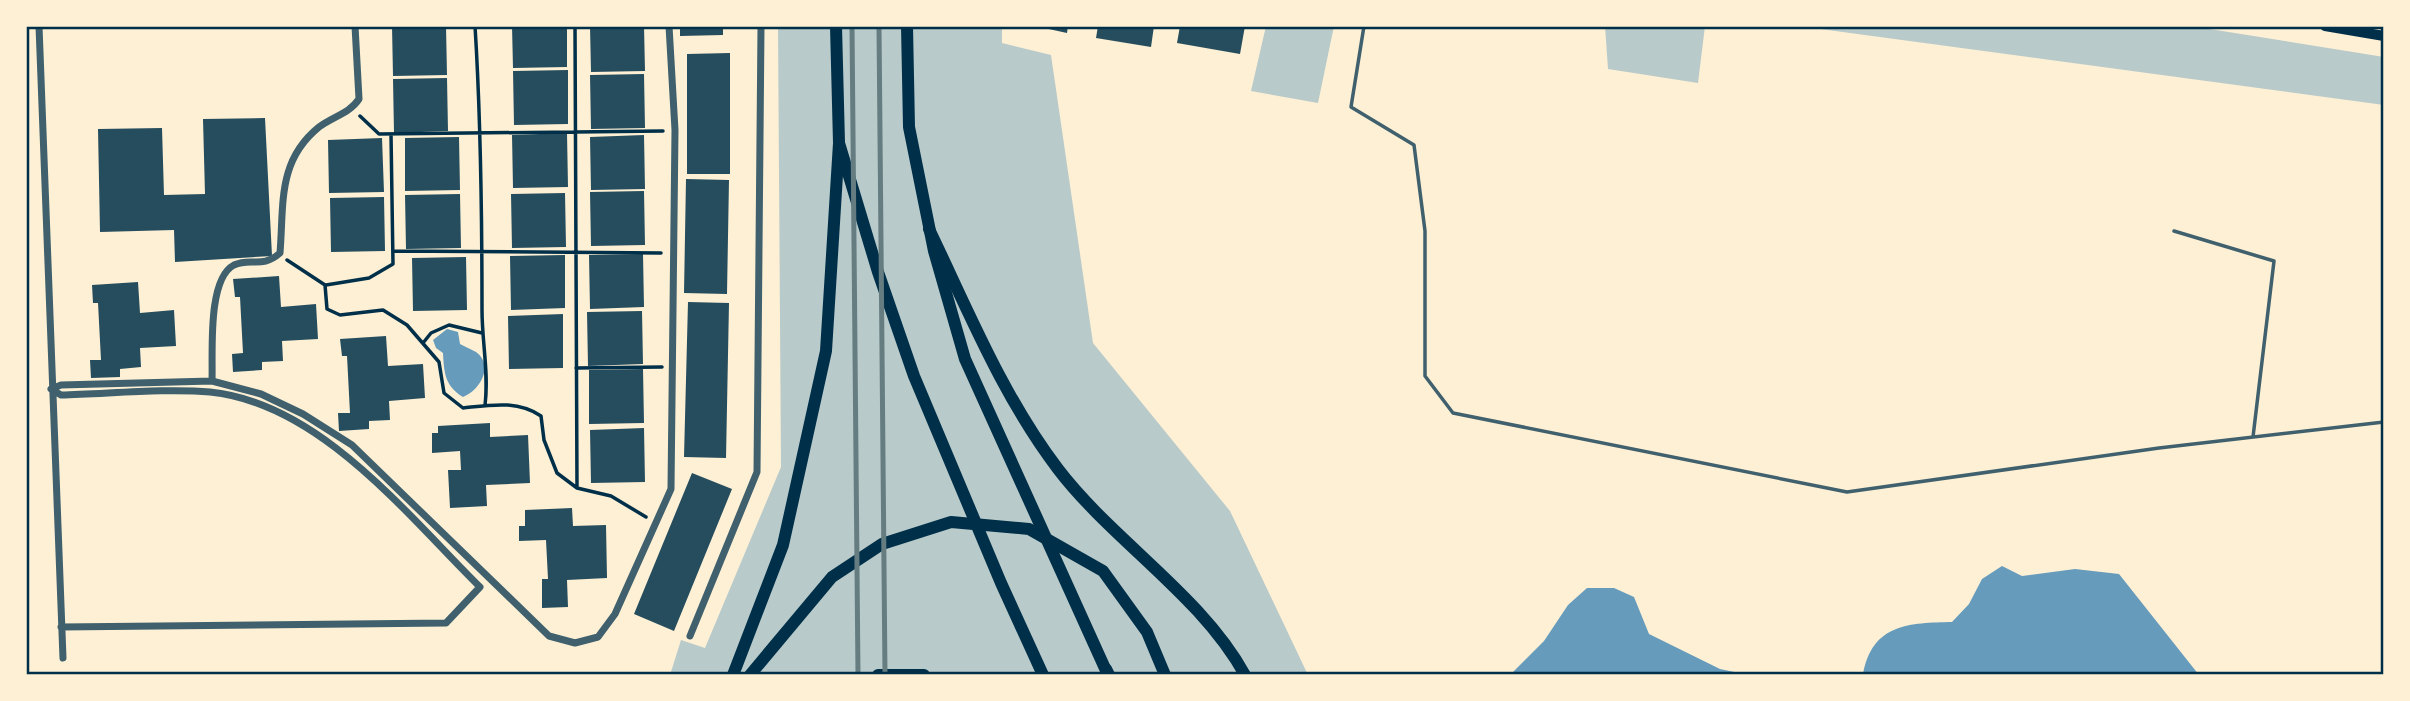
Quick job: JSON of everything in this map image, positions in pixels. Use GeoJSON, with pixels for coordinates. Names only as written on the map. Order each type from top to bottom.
{"type":"FeatureCollection","features":[{"type":"Feature","properties":{"kind":"main road"},"geometry":{"type":"LineString","coordinates":[[733,675],[783,545],[826,351],[839,143],[836,26]]}},
{"type":"Feature","properties":{"kind":"main road"},"geometry":{"type":"LineString","coordinates":[[908,26],[909,127],[929,229],[965,359],[1108,673]]}},
{"type":"Feature","properties":{"kind":"main road"},"geometry":{"type":"LineString","coordinates":[[2325,26],[2384,36]]}},
{"type":"Feature","properties":{"kind":"main road"},"geometry":{"type":"LineString","coordinates":[[839,143],[914,376],[1043,675]]}},
{"type":"Feature","properties":{"kind":"main road"},"geometry":{"type":"LineString","coordinates":[[929,229],[1018,409],[1059,471],[1185,600],[1236,660],[1245,675]]}},
{"type":"Feature","properties":{"kind":"main road"},"geometry":{"type":"LineString","coordinates":[[750,675],[832,577],[882,544],[951,522],[1029,530],[1103,572],[1147,632],[1165,675]]}},
{"type":"Feature","properties":{"kind":"main road"},"geometry":{"type":"LineString","coordinates":[[878,675],[924,675]]}},
{"type":"Feature","properties":{"kind":"street"},"geometry":{"type":"LineString","coordinates":[[39,26],[63,658]]}},
{"type":"Feature","properties":{"kind":"street"},"geometry":{"type":"LineString","coordinates":[[212,381],[217,288],[227,270],[238,263],[269,263],[279,254],[287,169],[300,143],[322,124],[354,107],[359,99],[355,26]]}},
{"type":"Feature","properties":{"kind":"street"},"geometry":{"type":"LineString","coordinates":[[51,389],[61,385],[212,381],[261,394],[303,414],[352,445],[549,636],[575,642],[598,637],[615,614],[671,489],[676,130],[669,26]]}},
{"type":"Feature","properties":{"kind":"street"},"geometry":{"type":"LineString","coordinates":[[690,636],[757,472],[761,26]]}},
{"type":"Feature","properties":{"kind":"street"},"geometry":{"type":"LineString","coordinates":[[51,389],[61,395],[211,392],[256,404],[298,424],[346,454],[480,587],[446,623],[61,627]]}},
{"type":"Feature","properties":{"kind":"lane"},"geometry":{"type":"LineString","coordinates":[[1364,26],[1351,107],[1414,145],[1424,231],[1425,376],[1453,413],[1847,492],[2384,422]]}},
{"type":"Feature","properties":{"kind":"lane"},"geometry":{"type":"LineString","coordinates":[[2174,231],[2274,261],[2253,437]]}},
{"type":"Feature","properties":{"kind":"path"},"geometry":{"type":"LineString","coordinates":[[475,26],[482,133],[482,333],[488,377],[485,405]]}},
{"type":"Feature","properties":{"kind":"path"},"geometry":{"type":"LineString","coordinates":[[575,26],[577,488]]}},
{"type":"Feature","properties":{"kind":"path"},"geometry":{"type":"LineString","coordinates":[[354,107],[370,129],[379,135],[676,130]]}},
{"type":"Feature","properties":{"kind":"path"},"geometry":{"type":"LineString","coordinates":[[279,254],[326,285],[369,278],[393,264],[391,134]]}},
{"type":"Feature","properties":{"kind":"path"},"geometry":{"type":"LineString","coordinates":[[393,251],[674,254]]}},
{"type":"Feature","properties":{"kind":"path"},"geometry":{"type":"LineString","coordinates":[[326,285],[327,309],[340,315],[383,310],[407,325],[439,362],[444,393],[463,408],[500,403],[528,407],[541,416],[550,461],[557,473],[577,488],[611,496],[656,523]]}},
{"type":"Feature","properties":{"kind":"path"},"geometry":{"type":"LineString","coordinates":[[423,343],[431,333],[449,325],[482,333]]}},
{"type":"Feature","properties":{"kind":"path"},"geometry":{"type":"LineString","coordinates":[[576,368],[673,367]]}},
{"type":"Feature","properties":{"kind":"shaded area"},"geometry":{"type":"Polygon","coordinates":[[[778,26],[1002,26],[1002,43],[1051,55],[1093,343],[1230,511],[1308,675],[670,675],[681,640],[705,648],[781,467],[778,26]]]}},
{"type":"Feature","properties":{"kind":"shaded area"},"geometry":{"type":"Polygon","coordinates":[[[1266,26],[1334,26],[1318,103],[1251,91],[1266,26]]]}},
{"type":"Feature","properties":{"kind":"shaded area"},"geometry":{"type":"Polygon","coordinates":[[[1605,26],[1705,26],[1698,83],[1608,69],[1605,26]]]}},
{"type":"Feature","properties":{"kind":"shaded area"},"geometry":{"type":"Polygon","coordinates":[[[1798,26],[2191,26],[2384,57],[2384,105],[1798,26]]]}},
{"type":"Feature","properties":{"kind":"water"},"geometry":{"type":"Polygon","coordinates":[[[447,329],[458,332],[460,344],[476,352],[484,364],[483,377],[479,384],[463,397],[449,384],[443,353],[436,348],[433,340],[447,329]]]}},
{"type":"Feature","properties":{"kind":"water"},"geometry":{"type":"Polygon","coordinates":[[[2002,566],[2022,576],[2075,569],[2119,574],[2199,675],[1863,675],[1875,645],[1884,636],[1908,625],[1952,622],[1969,604],[1982,579],[2002,566]]]}},
{"type":"Feature","properties":{"kind":"water"},"geometry":{"type":"Polygon","coordinates":[[[1587,588],[1614,588],[1634,597],[1649,634],[1720,669],[1749,675],[1510,675],[1544,641],[1568,605],[1587,588]]]}},
{"type":"Feature","properties":{"kind":"building"},"geometry":{"type":"Polygon","coordinates":[[[392,26],[446,26],[447,75],[393,76],[392,26]]]}},
{"type":"Feature","properties":{"kind":"building"},"geometry":{"type":"Polygon","coordinates":[[[512,26],[567,26],[567,67],[513,68],[512,26]]]}},
{"type":"Feature","properties":{"kind":"building"},"geometry":{"type":"Polygon","coordinates":[[[590,26],[644,26],[645,71],[591,72],[590,26]]]}},
{"type":"Feature","properties":{"kind":"building"},"geometry":{"type":"Polygon","coordinates":[[[680,26],[723,26],[723,35],[680,36],[680,26]]]}},
{"type":"Feature","properties":{"kind":"building"},"geometry":{"type":"Polygon","coordinates":[[[1035,26],[1068,26],[1067,33],[1035,26]]]}},
{"type":"Feature","properties":{"kind":"building"},"geometry":{"type":"Polygon","coordinates":[[[1098,26],[1154,26],[1151,47],[1096,38],[1098,26]]]}},
{"type":"Feature","properties":{"kind":"building"},"geometry":{"type":"Polygon","coordinates":[[[1180,26],[1245,26],[1240,54],[1177,43],[1180,26]]]}},
{"type":"Feature","properties":{"kind":"building"},"geometry":{"type":"Polygon","coordinates":[[[730,53],[730,174],[687,174],[687,54],[730,53]]]}},
{"type":"Feature","properties":{"kind":"building"},"geometry":{"type":"Polygon","coordinates":[[[568,70],[568,124],[514,125],[513,71],[568,70]]]}},
{"type":"Feature","properties":{"kind":"building"},"geometry":{"type":"Polygon","coordinates":[[[644,74],[645,128],[591,129],[590,75],[644,74]]]}},
{"type":"Feature","properties":{"kind":"building"},"geometry":{"type":"Polygon","coordinates":[[[447,78],[448,131],[394,133],[393,79],[447,78]]]}},
{"type":"Feature","properties":{"kind":"building"},"geometry":{"type":"Polygon","coordinates":[[[265,118],[272,256],[175,262],[174,230],[100,232],[98,129],[162,128],[164,195],[205,194],[203,119],[265,118]]]}},
{"type":"Feature","properties":{"kind":"building"},"geometry":{"type":"Polygon","coordinates":[[[567,133],[568,187],[513,188],[512,135],[567,133]]]}},
{"type":"Feature","properties":{"kind":"building"},"geometry":{"type":"Polygon","coordinates":[[[644,135],[645,189],[591,190],[590,137],[644,135]]]}},
{"type":"Feature","properties":{"kind":"building"},"geometry":{"type":"Polygon","coordinates":[[[459,137],[460,190],[405,191],[405,138],[459,137]]]}},
{"type":"Feature","properties":{"kind":"building"},"geometry":{"type":"Polygon","coordinates":[[[382,138],[384,192],[329,193],[328,140],[382,138]]]}},
{"type":"Feature","properties":{"kind":"building"},"geometry":{"type":"Polygon","coordinates":[[[686,179],[729,180],[727,294],[684,293],[686,179]]]}},
{"type":"Feature","properties":{"kind":"building"},"geometry":{"type":"Polygon","coordinates":[[[644,191],[645,245],[591,246],[590,192],[644,191]]]}},
{"type":"Feature","properties":{"kind":"building"},"geometry":{"type":"Polygon","coordinates":[[[565,193],[566,247],[512,248],[511,194],[565,193]]]}},
{"type":"Feature","properties":{"kind":"building"},"geometry":{"type":"Polygon","coordinates":[[[460,194],[461,248],[406,249],[405,195],[460,194]]]}},
{"type":"Feature","properties":{"kind":"building"},"geometry":{"type":"Polygon","coordinates":[[[384,197],[385,251],[331,252],[330,198],[384,197]]]}},
{"type":"Feature","properties":{"kind":"building"},"geometry":{"type":"Polygon","coordinates":[[[643,254],[644,307],[590,309],[589,255],[643,254]]]}},
{"type":"Feature","properties":{"kind":"building"},"geometry":{"type":"Polygon","coordinates":[[[565,255],[565,308],[511,310],[510,256],[565,255]]]}},
{"type":"Feature","properties":{"kind":"building"},"geometry":{"type":"Polygon","coordinates":[[[466,257],[467,310],[413,311],[412,258],[466,257]]]}},
{"type":"Feature","properties":{"kind":"building"},"geometry":{"type":"Polygon","coordinates":[[[279,276],[281,307],[316,304],[318,339],[282,341],[283,361],[262,362],[262,370],[233,372],[232,354],[243,353],[240,297],[235,297],[233,279],[279,276]]]}},
{"type":"Feature","properties":{"kind":"building"},"geometry":{"type":"Polygon","coordinates":[[[138,282],[140,313],[174,310],[176,346],[140,348],[141,367],[120,369],[120,377],[91,378],[90,360],[101,360],[98,303],[93,303],[92,285],[138,282]]]}},
{"type":"Feature","properties":{"kind":"building"},"geometry":{"type":"Polygon","coordinates":[[[688,302],[729,303],[726,458],[684,457],[688,302]]]}},
{"type":"Feature","properties":{"kind":"building"},"geometry":{"type":"Polygon","coordinates":[[[642,311],[643,364],[588,366],[587,312],[642,311]]]}},
{"type":"Feature","properties":{"kind":"building"},"geometry":{"type":"Polygon","coordinates":[[[563,314],[563,368],[509,369],[508,316],[563,314]]]}},
{"type":"Feature","properties":{"kind":"building"},"geometry":{"type":"Polygon","coordinates":[[[386,336],[388,366],[423,364],[425,398],[389,401],[390,420],[369,421],[369,429],[339,431],[338,413],[350,413],[347,356],[342,356],[340,339],[386,336]]]}},
{"type":"Feature","properties":{"kind":"building"},"geometry":{"type":"Polygon","coordinates":[[[643,369],[644,423],[589,424],[589,370],[643,369]]]}},
{"type":"Feature","properties":{"kind":"building"},"geometry":{"type":"Polygon","coordinates":[[[490,423],[490,437],[528,435],[530,483],[486,485],[487,506],[450,508],[448,470],[461,470],[460,451],[432,453],[432,433],[438,433],[438,426],[490,423]]]}},
{"type":"Feature","properties":{"kind":"building"},"geometry":{"type":"Polygon","coordinates":[[[644,428],[645,482],[591,483],[590,430],[644,428]]]}},
{"type":"Feature","properties":{"kind":"building"},"geometry":{"type":"Polygon","coordinates":[[[692,473],[732,489],[674,631],[634,614],[692,473]]]}},
{"type":"Feature","properties":{"kind":"building"},"geometry":{"type":"Polygon","coordinates":[[[572,508],[573,526],[606,525],[607,578],[567,580],[568,607],[542,608],[542,579],[548,579],[546,540],[519,541],[519,526],[525,526],[525,510],[572,508]]]}},
{"type":"Feature","properties":{"kind":"railway"},"geometry":{"type":"LineString","coordinates":[[852,26],[858,675]]}},
{"type":"Feature","properties":{"kind":"railway"},"geometry":{"type":"LineString","coordinates":[[879,26],[885,675]]}}]}
